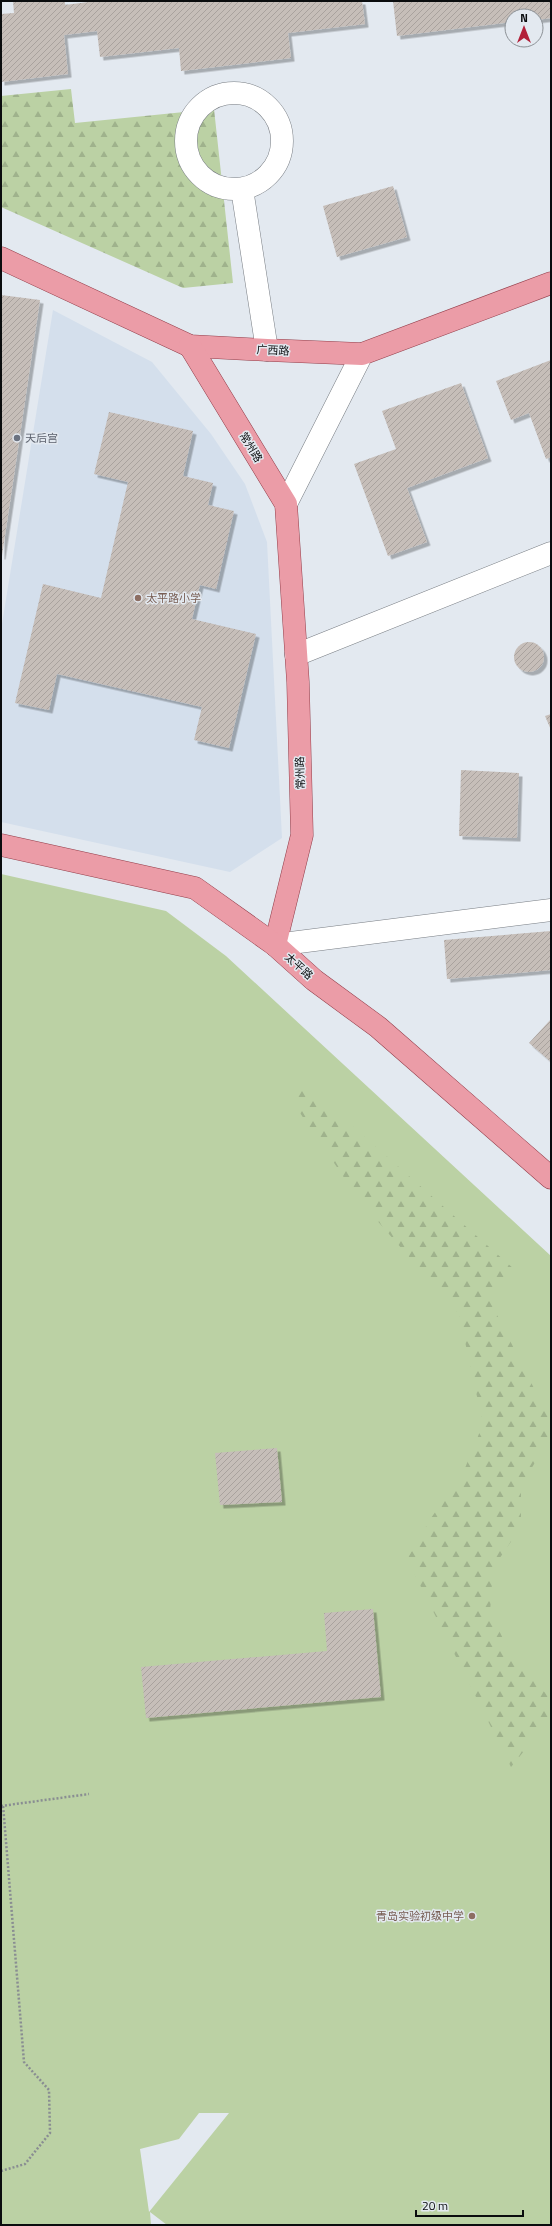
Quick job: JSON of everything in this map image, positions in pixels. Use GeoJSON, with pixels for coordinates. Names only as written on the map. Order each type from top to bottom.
{"type":"FeatureCollection","features":[{"type":"Feature","properties":{"kind":"main road","name":"广西路"},"geometry":{"type":"LineString","coordinates":[[1,258],[190,346],[267,350],[362,354],[551,283]]}},
{"type":"Feature","properties":{"kind":"main road","name":"常州路"},"geometry":{"type":"LineString","coordinates":[[190,346],[286,504],[296,655],[302,835],[275,945]]}},
{"type":"Feature","properties":{"kind":"main road","name":"太平路"},"geometry":{"type":"LineString","coordinates":[[1,845],[195,888],[275,945],[314,980],[378,1027],[551,1178]]}},
{"type":"Feature","properties":{"kind":"street"},"geometry":{"type":"LineString","coordinates":[[227,93],[244,93],[259,99],[272,111],[280,126],[282,142],[279,158],[266,176],[258,183],[242,189],[226,189],[219,187],[199,176],[190,163],[186,149],[186,133],[195,113],[212,98],[227,93]]}},
{"type":"Feature","properties":{"kind":"street"},"geometry":{"type":"LineString","coordinates":[[242,189],[267,350]]}},
{"type":"Feature","properties":{"kind":"street"},"geometry":{"type":"LineString","coordinates":[[286,504],[362,354]]}},
{"type":"Feature","properties":{"kind":"street"},"geometry":{"type":"LineString","coordinates":[[296,655],[551,553]]}},
{"type":"Feature","properties":{"kind":"street"},"geometry":{"type":"LineString","coordinates":[[275,945],[551,910]]}},
{"type":"Feature","properties":{"kind":"path"},"geometry":{"type":"LineString","coordinates":[[1,2172],[25,2164],[50,2133],[49,2090],[24,2062],[2,1805],[89,1794]]}},
{"type":"Feature","properties":{"kind":"shaded area","name":"太平路小学"},"geometry":{"type":"Polygon","coordinates":[[[53,310],[152,362],[211,434],[245,484],[267,542],[282,838],[230,872],[1,822],[1,630],[53,310]]]}},
{"type":"Feature","properties":{"kind":"green space"},"geometry":{"type":"Polygon","coordinates":[[[71,89],[75,123],[214,109],[233,283],[183,288],[1,207],[1,96],[71,89]]]}},
{"type":"Feature","properties":{"kind":"green space"},"geometry":{"type":"Polygon","coordinates":[[[1,874],[166,911],[226,956],[551,1256],[551,2225],[167,2225],[150,2212],[151,2225],[1,2225],[1,874]],[[199,2113],[179,2139],[140,2149],[149,2212],[229,2113],[199,2113]]]}},
{"type":"Feature","properties":{"kind":"green space"},"geometry":{"type":"Polygon","coordinates":[[[296,1076],[514,1269],[488,1297],[551,1422],[551,1437],[521,1485],[521,1527],[493,1568],[490,1613],[514,1660],[551,1699],[551,1718],[511,1767],[407,1559],[431,1518],[463,1473],[483,1424],[459,1314],[360,1201],[298,1110],[296,1076]]]}},
{"type":"Feature","properties":{"kind":"building"},"geometry":{"type":"Polygon","coordinates":[[[13,1],[65,1],[65,5],[96,1],[362,1],[365,24],[288,33],[291,58],[181,71],[179,48],[100,57],[97,31],[64,35],[68,74],[1,82],[1,14],[14,13],[13,1]]]}},
{"type":"Feature","properties":{"kind":"building"},"geometry":{"type":"Polygon","coordinates":[[[393,1],[551,1],[551,18],[544,19],[544,8],[504,8],[504,23],[397,36],[393,1]]]}},
{"type":"Feature","properties":{"kind":"building"},"geometry":{"type":"Polygon","coordinates":[[[393,186],[407,237],[337,257],[323,206],[393,186]]]}},
{"type":"Feature","properties":{"kind":"building"},"geometry":{"type":"Polygon","coordinates":[[[1,295],[40,300],[2,556],[1,556],[1,295]]]}},
{"type":"Feature","properties":{"kind":"building"},"geometry":{"type":"Polygon","coordinates":[[[551,360],[551,457],[546,459],[529,413],[511,420],[496,381],[551,360]]]}},
{"type":"Feature","properties":{"kind":"building"},"geometry":{"type":"Polygon","coordinates":[[[461,383],[488,458],[407,488],[427,542],[388,556],[354,464],[396,449],[382,411],[461,383]]]}},
{"type":"Feature","properties":{"kind":"building"},"geometry":{"type":"Polygon","coordinates":[[[109,412],[193,431],[183,476],[213,483],[208,505],[234,511],[216,589],[200,585],[192,619],[256,634],[229,748],[194,740],[202,707],[57,674],[49,710],[15,703],[43,584],[101,598],[128,482],[94,474],[109,412]]]}},
{"type":"Feature","properties":{"kind":"building"},"geometry":{"type":"Polygon","coordinates":[[[529,642],[540,646],[544,657],[540,668],[529,672],[518,668],[514,657],[518,646],[529,642]]]}},
{"type":"Feature","properties":{"kind":"building"},"geometry":{"type":"Polygon","coordinates":[[[551,714],[551,730],[545,716],[551,714]]]}},
{"type":"Feature","properties":{"kind":"building"},"geometry":{"type":"Polygon","coordinates":[[[461,770],[519,773],[517,838],[459,836],[461,770]]]}},
{"type":"Feature","properties":{"kind":"building"},"geometry":{"type":"Polygon","coordinates":[[[551,931],[551,970],[447,979],[444,940],[551,931]]]}},
{"type":"Feature","properties":{"kind":"building"},"geometry":{"type":"Polygon","coordinates":[[[551,1019],[551,1062],[529,1043],[551,1019]]]}},
{"type":"Feature","properties":{"kind":"building"},"geometry":{"type":"Polygon","coordinates":[[[277,1448],[282,1502],[220,1505],[215,1453],[277,1448]]]}},
{"type":"Feature","properties":{"kind":"building"},"geometry":{"type":"Polygon","coordinates":[[[373,1609],[381,1697],[146,1718],[141,1667],[327,1651],[324,1613],[373,1609]]]}},
{"type":"Feature","properties":{"kind":"place","name":"天后宫"},"geometry":{"type":"Point","coordinates":[17,438]}},
{"type":"Feature","properties":{"kind":"place","name":"太平路小学"},"geometry":{"type":"Point","coordinates":[138,598]}},
{"type":"Feature","properties":{"kind":"place","name":"青岛实验初级中学"},"geometry":{"type":"Point","coordinates":[472,1916]}}]}
